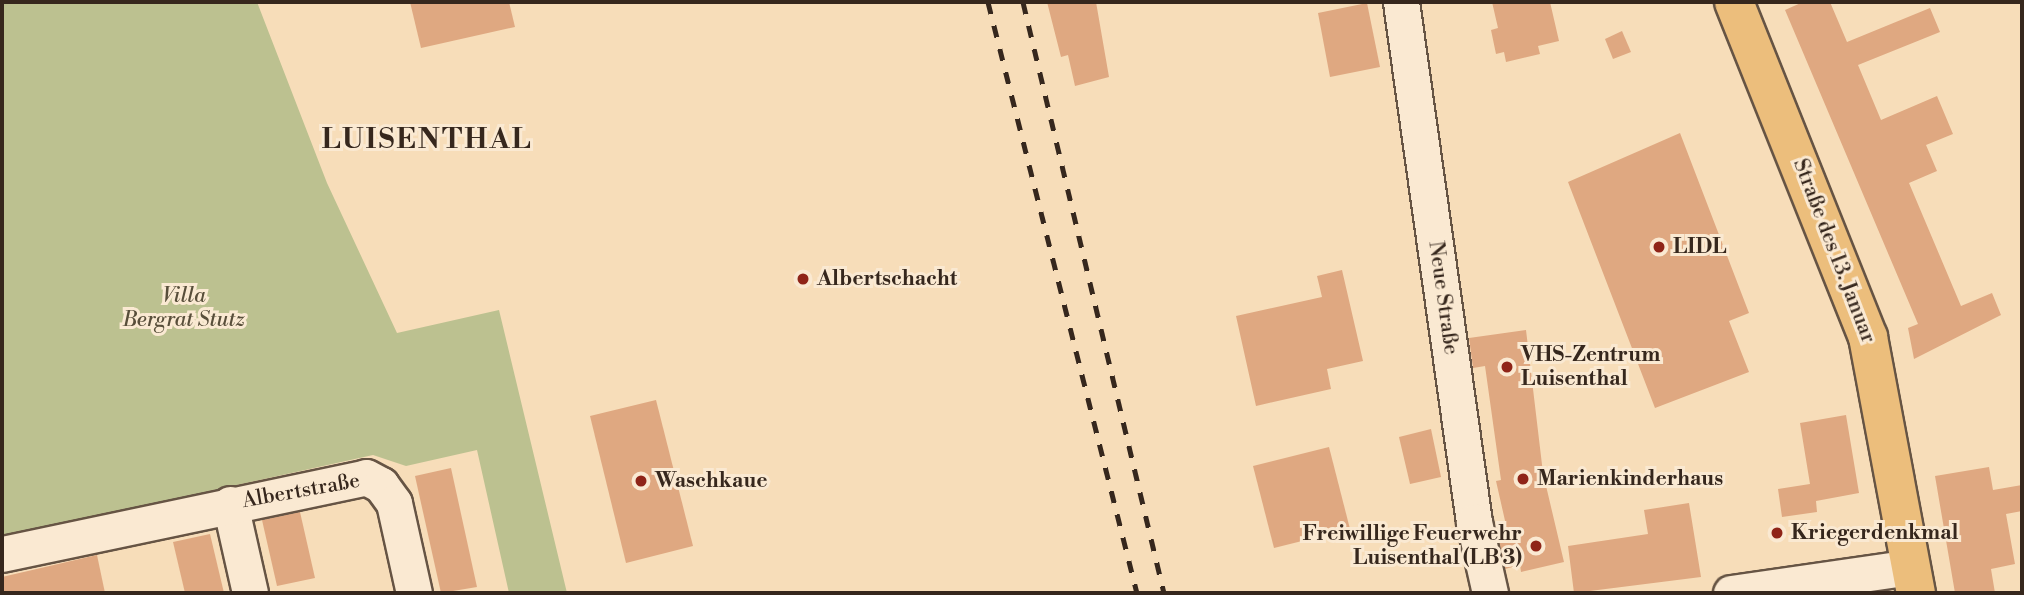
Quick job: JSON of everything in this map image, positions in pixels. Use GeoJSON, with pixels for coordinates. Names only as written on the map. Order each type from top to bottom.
{"type":"FeatureCollection","features":[{"type":"Feature","properties":{"kind":"main road","name":"Straße des 13. Januar"},"geometry":{"type":"LineString","coordinates":[[1734,2],[1868,337],[1913,580]]}},
{"type":"Feature","properties":{"kind":"street","name":"Neue Straße"},"geometry":{"type":"LineString","coordinates":[[1401,2],[1474,523],[1490,593]]}},
{"type":"Feature","properties":{"kind":"street","name":"Albertstraße"},"geometry":{"type":"LineString","coordinates":[[2,554],[366,477],[381,485],[394,503],[414,593]]}},
{"type":"Feature","properties":{"kind":"street","name":"Albertstraße"},"geometry":{"type":"LineString","coordinates":[[230,504],[250,593]]}},
{"type":"Feature","properties":{"kind":"street"},"geometry":{"type":"LineString","coordinates":[[1731,593],[1913,580]]}},
{"type":"Feature","properties":{"kind":"green space","name":"Villa Bergrat Stutz"},"geometry":{"type":"Polygon","coordinates":[[[2,2],[257,2],[327,183],[397,333],[499,310],[567,593],[509,593],[477,450],[406,466],[373,455],[2,537],[2,2]]]}},
{"type":"Feature","properties":{"kind":"building"},"geometry":{"type":"Polygon","coordinates":[[[410,2],[509,2],[515,27],[421,48],[410,2]]]}},
{"type":"Feature","properties":{"kind":"building"},"geometry":{"type":"Polygon","coordinates":[[[1047,2],[1096,2],[1109,77],[1075,86],[1068,55],[1061,57],[1047,2]]]}},
{"type":"Feature","properties":{"kind":"building"},"geometry":{"type":"Polygon","coordinates":[[[1492,2],[1550,2],[1559,41],[1538,46],[1540,54],[1506,62],[1504,52],[1496,54],[1491,30],[1498,28],[1492,2]]]}},
{"type":"Feature","properties":{"kind":"building"},"geometry":{"type":"Polygon","coordinates":[[[1803,2],[1830,2],[1847,42],[1930,8],[1940,32],[1858,65],[1881,120],[1937,96],[1953,134],[1926,145],[1937,171],[1909,183],[1961,306],[1992,293],[2001,315],[1914,359],[1908,328],[1918,324],[1785,10],[1803,2]]]}},
{"type":"Feature","properties":{"kind":"building"},"geometry":{"type":"Polygon","coordinates":[[[1367,3],[1380,67],[1330,77],[1318,13],[1367,3]]]}},
{"type":"Feature","properties":{"kind":"building"},"geometry":{"type":"Polygon","coordinates":[[[1622,31],[1631,52],[1613,59],[1605,39],[1622,31]]]}},
{"type":"Feature","properties":{"kind":"building","name":"LIDL"},"geometry":{"type":"Polygon","coordinates":[[[1680,133],[1749,313],[1729,321],[1749,372],[1655,408],[1568,182],[1680,133]]]}},
{"type":"Feature","properties":{"kind":"building"},"geometry":{"type":"Polygon","coordinates":[[[1342,270],[1363,361],[1327,369],[1331,389],[1256,406],[1236,316],[1322,297],[1317,276],[1342,270]]]}},
{"type":"Feature","properties":{"kind":"building"},"geometry":{"type":"Polygon","coordinates":[[[1526,330],[1543,473],[1564,562],[1521,572],[1520,565],[1505,569],[1496,527],[1506,525],[1496,481],[1501,480],[1485,366],[1473,368],[1469,338],[1526,330]]]}},
{"type":"Feature","properties":{"kind":"building","name":"Waschkaue"},"geometry":{"type":"Polygon","coordinates":[[[656,400],[693,546],[626,563],[590,416],[656,400]]]}},
{"type":"Feature","properties":{"kind":"building"},"geometry":{"type":"Polygon","coordinates":[[[1846,415],[1859,493],[1816,501],[1817,512],[1782,517],[1778,489],[1810,484],[1800,423],[1846,415]]]}},
{"type":"Feature","properties":{"kind":"building"},"geometry":{"type":"Polygon","coordinates":[[[1431,429],[1441,477],[1410,484],[1399,437],[1431,429]]]}},
{"type":"Feature","properties":{"kind":"building"},"geometry":{"type":"Polygon","coordinates":[[[1329,447],[1350,529],[1274,548],[1253,466],[1329,447]]]}},
{"type":"Feature","properties":{"kind":"building"},"geometry":{"type":"Polygon","coordinates":[[[1989,467],[1993,490],[2022,485],[2022,511],[2006,514],[2015,564],[1991,569],[1995,593],[1955,593],[1935,476],[1989,467]]]}},
{"type":"Feature","properties":{"kind":"building"},"geometry":{"type":"Polygon","coordinates":[[[451,468],[477,587],[441,593],[415,476],[451,468]]]}},
{"type":"Feature","properties":{"kind":"building"},"geometry":{"type":"Polygon","coordinates":[[[1689,503],[1701,577],[1574,593],[1568,546],[1648,534],[1644,510],[1689,503]]]}},
{"type":"Feature","properties":{"kind":"building"},"geometry":{"type":"Polygon","coordinates":[[[300,512],[315,578],[277,586],[262,520],[300,512]]]}},
{"type":"Feature","properties":{"kind":"building"},"geometry":{"type":"Polygon","coordinates":[[[210,534],[224,593],[185,593],[173,542],[210,534]]]}},
{"type":"Feature","properties":{"kind":"building"},"geometry":{"type":"Polygon","coordinates":[[[97,555],[105,593],[2,593],[2,577],[97,555]]]}},
{"type":"Feature","properties":{"kind":"railway"},"geometry":{"type":"LineString","coordinates":[[988,2],[1137,593]]}},
{"type":"Feature","properties":{"kind":"railway"},"geometry":{"type":"LineString","coordinates":[[1023,2],[1164,593]]}},
{"type":"Feature","properties":{"kind":"place","name":"LIDL"},"geometry":{"type":"Point","coordinates":[1659,247]}},
{"type":"Feature","properties":{"kind":"place","name":"Albertschacht"},"geometry":{"type":"Point","coordinates":[803,279]}},
{"type":"Feature","properties":{"kind":"place","name":"VHS-Zentrum Luisenthal"},"geometry":{"type":"Point","coordinates":[1507,367]}},
{"type":"Feature","properties":{"kind":"place","name":"Marienkinderhaus"},"geometry":{"type":"Point","coordinates":[1523,479]}},
{"type":"Feature","properties":{"kind":"place","name":"Waschkaue"},"geometry":{"type":"Point","coordinates":[641,481]}},
{"type":"Feature","properties":{"kind":"place","name":"Kriegerdenkmal"},"geometry":{"type":"Point","coordinates":[1777,533]}},
{"type":"Feature","properties":{"kind":"place","name":"Freiwillige Feuerwehr Luisenthal (LB 3)"},"geometry":{"type":"Point","coordinates":[1536,546]}},
{"type":"Feature","properties":{"kind":"district","name":"LUISENTHAL"},"geometry":{"type":"Point","coordinates":[427,140]}}]}
